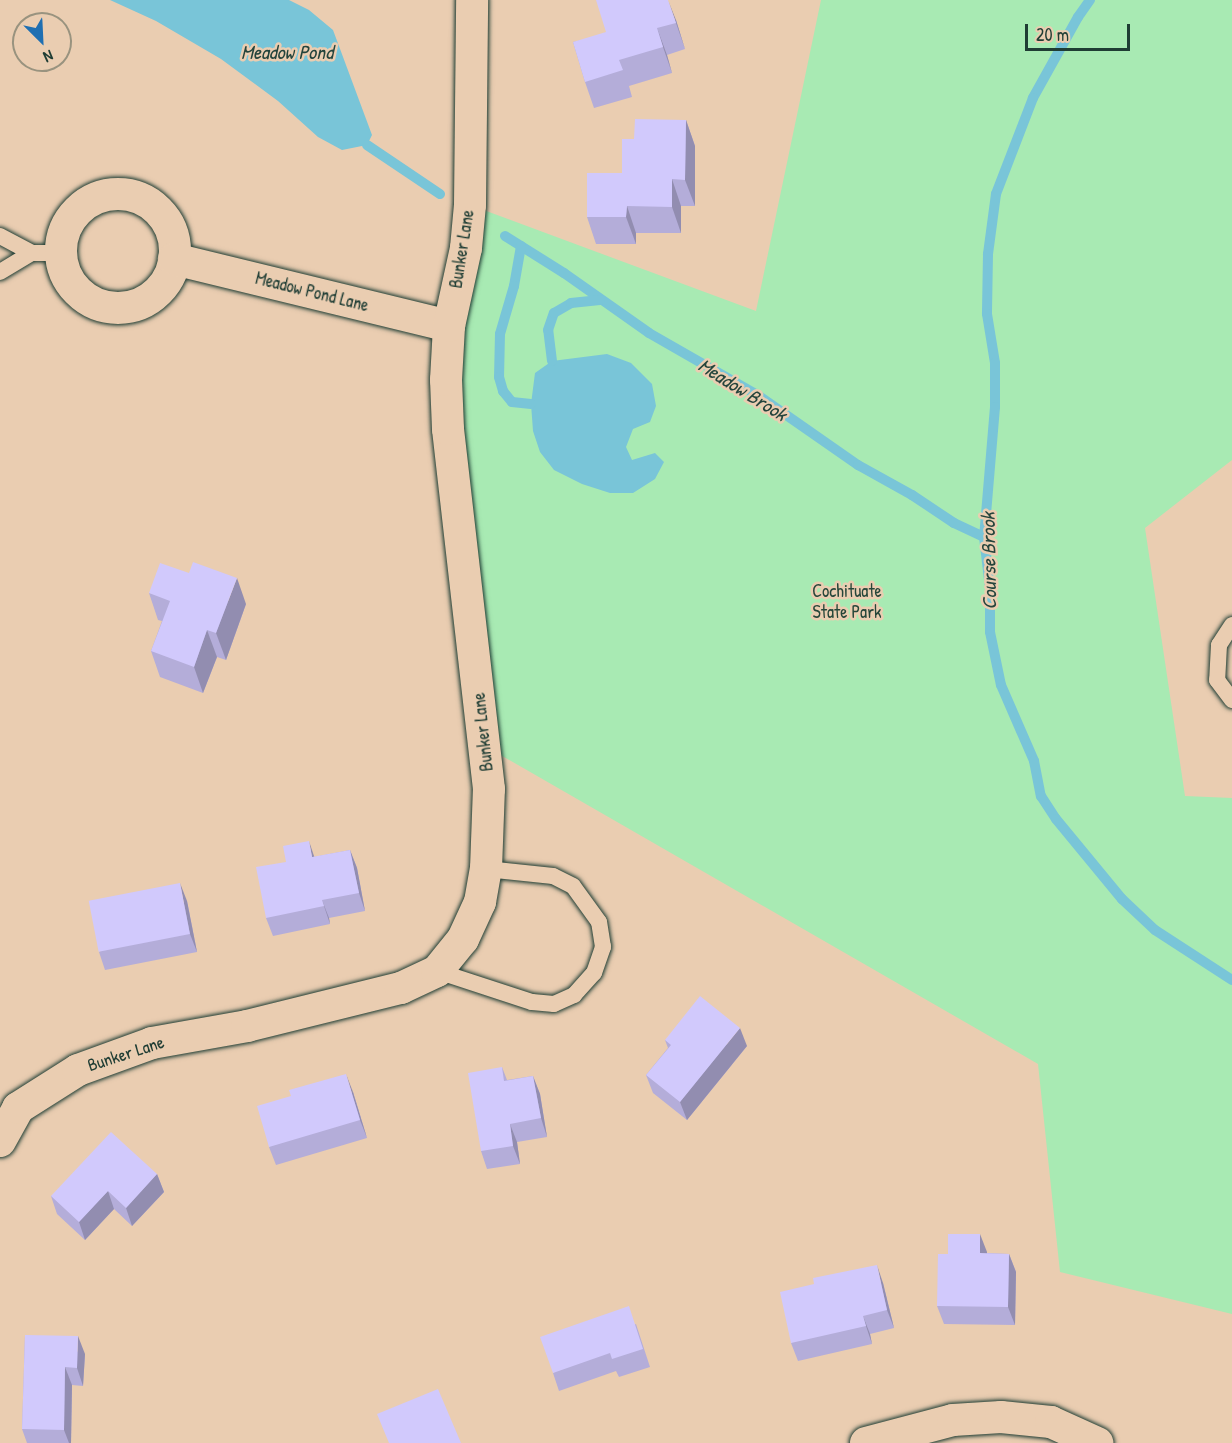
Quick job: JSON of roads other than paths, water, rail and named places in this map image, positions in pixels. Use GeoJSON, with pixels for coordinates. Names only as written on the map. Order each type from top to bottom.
{"type":"FeatureCollection","features":[{"type":"Feature","properties":{"kind":"street","name":"Bunker Lane"},"geometry":{"type":"LineString","coordinates":[[0,1142],[18,1108],[78,1070],[152,1043],[247,1026],[400,988],[437,971],[463,939],[480,902],[486,869],[489,789],[448,429],[446,380],[449,326],[466,248],[470,206],[472,0]]}},
{"type":"Feature","properties":{"kind":"street"},"geometry":{"type":"LineString","coordinates":[[123,194],[150,204],[164,218],[175,246],[174,259],[168,278],[157,292],[141,304],[126,308],[102,306],[81,295],[46,253],[74,213],[92,200],[123,194]]}},
{"type":"Feature","properties":{"kind":"street","name":"Meadow Pond Lane"},"geometry":{"type":"LineString","coordinates":[[174,259],[449,326]]}},
{"type":"Feature","properties":{"kind":"street"},"geometry":{"type":"LineString","coordinates":[[866,1443],[953,1420],[1001,1417],[1051,1422],[1097,1443]]}},
{"type":"Feature","properties":{"kind":"lane"},"geometry":{"type":"LineString","coordinates":[[0,236],[46,253]]}},
{"type":"Feature","properties":{"kind":"lane"},"geometry":{"type":"LineString","coordinates":[[0,273],[46,253]]}},
{"type":"Feature","properties":{"kind":"lane"},"geometry":{"type":"LineString","coordinates":[[1232,625],[1219,645],[1217,680],[1232,700]]}},
{"type":"Feature","properties":{"kind":"lane"},"geometry":{"type":"LineString","coordinates":[[437,971],[532,1002],[554,1004],[574,994],[594,973],[603,947],[599,922],[573,886],[553,876],[486,869]]}},
{"type":"Feature","properties":{"kind":"water","name":"Meadow Pond"},"geometry":{"type":"Polygon","coordinates":[[[110,0],[289,0],[309,10],[333,30],[372,135],[367,145],[342,150],[318,137],[278,101],[221,59],[156,21],[110,0]]]}},
{"type":"Feature","properties":{"kind":"water"},"geometry":{"type":"Polygon","coordinates":[[[607,354],[631,363],[652,384],[656,406],[650,422],[633,429],[626,447],[632,460],[655,453],[664,462],[655,479],[633,493],[610,493],[582,484],[554,470],[540,452],[533,431],[531,404],[535,373],[552,361],[607,354]]]}},
{"type":"Feature","properties":{"kind":"waterway","name":"Course Brook"},"geometry":{"type":"LineString","coordinates":[[1090,0],[1078,17],[1033,98],[996,194],[988,254],[987,314],[995,363],[995,407],[984,537],[990,588],[990,632],[1001,685],[1034,761],[1041,796],[1056,819],[1122,899],[1155,930],[1232,980]]}},
{"type":"Feature","properties":{"kind":"waterway","name":"Meadow Brook"},"geometry":{"type":"LineString","coordinates":[[367,145],[440,194]]}},
{"type":"Feature","properties":{"kind":"waterway","name":"Meadow Brook"},"geometry":{"type":"LineString","coordinates":[[505,236],[564,273],[649,333],[759,396],[858,465],[912,495],[954,523],[984,537]]}},
{"type":"Feature","properties":{"kind":"waterway"},"geometry":{"type":"LineString","coordinates":[[521,246],[514,286],[500,334],[499,377],[503,391],[512,402],[531,404]]}},
{"type":"Feature","properties":{"kind":"waterway"},"geometry":{"type":"LineString","coordinates":[[552,361],[548,330],[554,313],[571,303],[600,300]]}},
{"type":"Feature","properties":{"kind":"park label","name":"Cochituate State Park"},"geometry":{"type":"Point","coordinates":[847,602]}}]}
